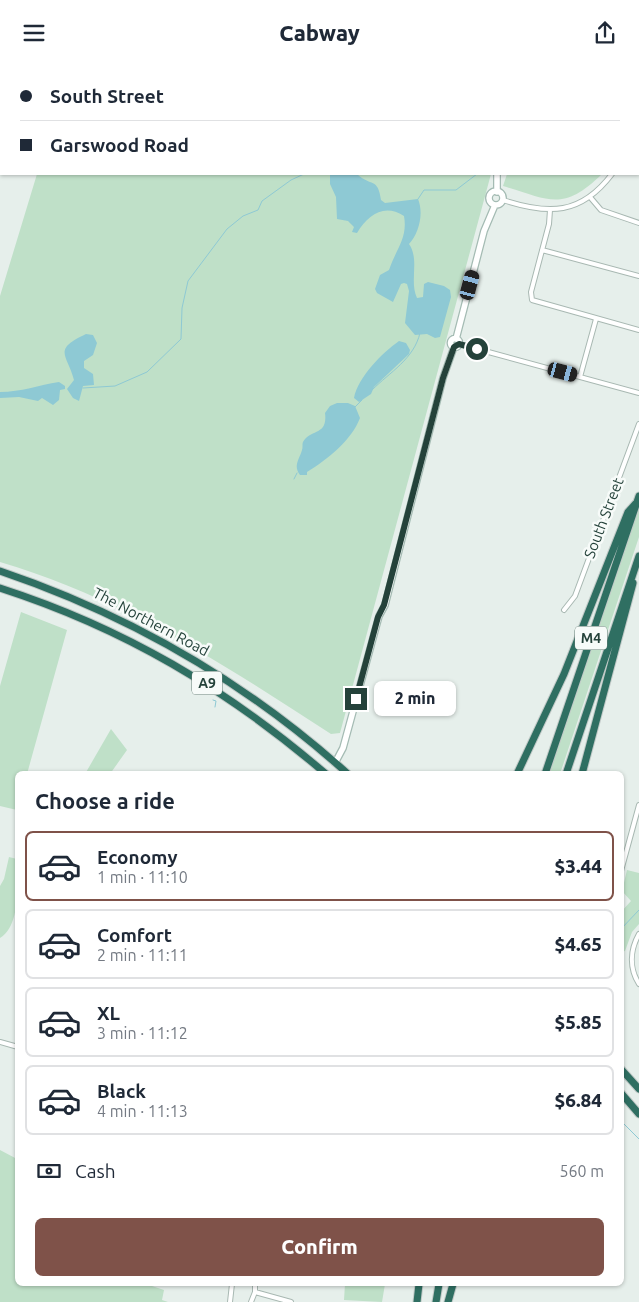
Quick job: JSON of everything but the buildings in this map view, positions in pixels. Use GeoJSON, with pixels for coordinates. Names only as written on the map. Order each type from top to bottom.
{"type":"FeatureCollection","features":[{"type":"Feature","properties":{"kind":"highway","name":"M4"},"geometry":{"type":"LineString","coordinates":[[518,771],[564,674],[628,512],[638,499]]}},
{"type":"Feature","properties":{"kind":"highway","name":"M4"},"geometry":{"type":"LineString","coordinates":[[547,771],[638,499]]}},
{"type":"Feature","properties":{"kind":"highway","name":"M4"},"geometry":{"type":"LineString","coordinates":[[567,771],[639,556]]}},
{"type":"Feature","properties":{"kind":"highway","name":"The Northern Road"},"geometry":{"type":"LineString","coordinates":[[0,571],[75,598],[173,647],[252,696],[344,771]]}},
{"type":"Feature","properties":{"kind":"highway"},"geometry":{"type":"LineString","coordinates":[[583,771],[634,587],[633,575]]}},
{"type":"Feature","properties":{"kind":"highway","name":"The Northern Road"},"geometry":{"type":"LineString","coordinates":[[0,588],[74,614],[166,659],[245,709],[322,771]]}},
{"type":"Feature","properties":{"kind":"highway"},"geometry":{"type":"LineString","coordinates":[[624,1072],[639,1089]]}},
{"type":"Feature","properties":{"kind":"highway"},"geometry":{"type":"LineString","coordinates":[[624,1096],[639,1114]]}},
{"type":"Feature","properties":{"kind":"highway"},"geometry":{"type":"LineString","coordinates":[[417,1302],[418,1286]]}},
{"type":"Feature","properties":{"kind":"highway"},"geometry":{"type":"LineString","coordinates":[[436,1302],[439,1286]]}},
{"type":"Feature","properties":{"kind":"highway"},"geometry":{"type":"LineString","coordinates":[[447,1302],[451,1286]]}},
{"type":"Feature","properties":{"kind":"street"},"geometry":{"type":"LineString","coordinates":[[497,175],[497,192]]}},
{"type":"Feature","properties":{"kind":"street"},"geometry":{"type":"LineString","coordinates":[[503,200],[535,209],[550,210],[571,207],[590,197],[611,175]]}},
{"type":"Feature","properties":{"kind":"street"},"geometry":{"type":"LineString","coordinates":[[497,192],[502,195],[503,200]]}},
{"type":"Feature","properties":{"kind":"street"},"geometry":{"type":"LineString","coordinates":[[495,205],[490,201],[490,196],[497,192]]}},
{"type":"Feature","properties":{"kind":"street"},"geometry":{"type":"LineString","coordinates":[[590,197],[603,211],[639,223]]}},
{"type":"Feature","properties":{"kind":"street"},"geometry":{"type":"LineString","coordinates":[[335,763],[343,747],[378,617],[384,605],[443,378],[456,343],[484,231],[495,205],[500,204],[503,200]]}},
{"type":"Feature","properties":{"kind":"street"},"geometry":{"type":"LineString","coordinates":[[550,210],[550,222],[530,299],[536,303],[639,330]]}},
{"type":"Feature","properties":{"kind":"street"},"geometry":{"type":"LineString","coordinates":[[542,250],[639,277]]}},
{"type":"Feature","properties":{"kind":"street"},"geometry":{"type":"LineString","coordinates":[[580,377],[596,319]]}},
{"type":"Feature","properties":{"kind":"street"},"geometry":{"type":"LineString","coordinates":[[456,343],[639,393]]}},
{"type":"Feature","properties":{"kind":"street","name":"South Street"},"geometry":{"type":"LineString","coordinates":[[564,610],[574,596],[639,424]]}},
{"type":"Feature","properties":{"kind":"street"},"geometry":{"type":"LineString","coordinates":[[624,860],[639,805]]}},
{"type":"Feature","properties":{"kind":"street"},"geometry":{"type":"LineString","coordinates":[[639,934],[634,944],[632,957],[634,972],[639,984]]}},
{"type":"Feature","properties":{"kind":"street"},"geometry":{"type":"LineString","coordinates":[[0,1042],[15,1046]]}},
{"type":"Feature","properties":{"kind":"street"},"geometry":{"type":"LineString","coordinates":[[230,1302],[232,1286]]}},
{"type":"Feature","properties":{"kind":"street"},"geometry":{"type":"LineString","coordinates":[[251,1302],[255,1286]]}},
{"type":"Feature","properties":{"kind":"street"},"geometry":{"type":"LineString","coordinates":[[255,1292],[291,1302]]}},
{"type":"Feature","properties":{"kind":"green space"},"geometry":{"type":"Polygon","coordinates":[[[37,175],[491,175],[340,733],[331,734],[212,659],[130,614],[88,594],[0,562],[0,296],[37,175]]]}},
{"type":"Feature","properties":{"kind":"green space"},"geometry":{"type":"Polygon","coordinates":[[[507,175],[601,175],[577,194],[566,198],[545,198],[503,186],[507,175]]]}},
{"type":"Feature","properties":{"kind":"green space"},"geometry":{"type":"Polygon","coordinates":[[[639,507],[639,537],[561,771],[550,771],[639,507]]]}},
{"type":"Feature","properties":{"kind":"green space"},"geometry":{"type":"Polygon","coordinates":[[[21,612],[67,630],[28,771],[15,771],[15,810],[0,806],[0,686],[21,612]]]}},
{"type":"Feature","properties":{"kind":"green space"},"geometry":{"type":"Polygon","coordinates":[[[111,729],[127,750],[112,771],[87,771],[111,729]]]}},
{"type":"Feature","properties":{"kind":"green space"},"geometry":{"type":"Polygon","coordinates":[[[9,857],[15,858],[15,913],[12,924],[0,938],[0,886],[4,879],[9,857]]]}},
{"type":"Feature","properties":{"kind":"green space"},"geometry":{"type":"Polygon","coordinates":[[[627,870],[639,873],[639,924],[632,932],[624,951],[624,909],[631,901],[624,893],[627,870]]]}},
{"type":"Feature","properties":{"kind":"green space"},"geometry":{"type":"Polygon","coordinates":[[[0,1150],[15,1158],[15,1286],[152,1286],[164,1290],[162,1300],[168,1302],[0,1302],[0,1150]]]}},
{"type":"Feature","properties":{"kind":"green space"},"geometry":{"type":"Polygon","coordinates":[[[345,1286],[385,1286],[382,1302],[344,1300],[345,1286]]]}},
{"type":"Feature","properties":{"kind":"water"},"geometry":{"type":"Polygon","coordinates":[[[330,175],[358,175],[376,185],[381,200],[385,203],[418,199],[421,211],[418,229],[409,244],[414,257],[414,285],[417,298],[423,297],[424,284],[428,282],[444,286],[450,290],[451,297],[440,337],[435,338],[427,334],[415,335],[405,323],[409,291],[407,284],[401,284],[393,302],[377,293],[375,289],[380,275],[389,270],[401,243],[405,224],[404,216],[397,212],[383,211],[371,216],[357,233],[352,232],[354,227],[348,221],[337,219],[336,197],[330,184],[330,175]]]}},
{"type":"Feature","properties":{"kind":"water"},"geometry":{"type":"Polygon","coordinates":[[[86,334],[93,335],[97,343],[93,355],[84,361],[84,368],[93,374],[94,385],[83,386],[79,401],[73,398],[67,389],[74,380],[66,358],[65,349],[69,344],[86,334]]]}},
{"type":"Feature","properties":{"kind":"water"},"geometry":{"type":"Polygon","coordinates":[[[399,341],[406,343],[410,350],[409,354],[374,387],[371,394],[359,402],[354,398],[360,382],[378,359],[399,341]]]}},
{"type":"Feature","properties":{"kind":"water"},"geometry":{"type":"Polygon","coordinates":[[[59,382],[65,386],[65,389],[60,390],[59,400],[53,405],[42,398],[38,401],[19,397],[0,398],[0,392],[23,390],[59,382]]]}},
{"type":"Feature","properties":{"kind":"water"},"geometry":{"type":"Polygon","coordinates":[[[337,403],[348,403],[355,406],[360,418],[356,426],[345,442],[331,455],[307,472],[307,475],[300,475],[297,466],[303,442],[310,435],[321,429],[324,425],[325,413],[330,406],[337,403]]]}},
{"type":"Feature","properties":{"kind":"waterway"},"geometry":{"type":"LineString","coordinates":[[83,388],[115,386],[147,372],[181,339],[182,308],[188,281],[227,229],[243,216],[258,210],[262,201],[291,180],[302,175]]}},
{"type":"Feature","properties":{"kind":"waterway"},"geometry":{"type":"LineString","coordinates":[[418,199],[424,190],[456,190],[476,175]]}},
{"type":"Feature","properties":{"kind":"waterway"},"geometry":{"type":"LineString","coordinates":[[372,390],[407,358],[420,333]]}},
{"type":"Feature","properties":{"kind":"waterway"},"geometry":{"type":"LineString","coordinates":[[355,407],[362,400]]}},
{"type":"Feature","properties":{"kind":"waterway"},"geometry":{"type":"LineString","coordinates":[[294,479],[297,473]]}},
{"type":"Feature","properties":{"kind":"waterway"},"geometry":{"type":"LineString","coordinates":[[213,700],[216,701],[215,707]]}},
{"type":"Feature","properties":{"kind":"waterway"},"geometry":{"type":"LineString","coordinates":[[624,926],[639,910]]}},
{"type":"Feature","properties":{"kind":"waterway"},"geometry":{"type":"LineString","coordinates":[[624,1124],[639,1139]]}},
{"type":"Feature","properties":{"kind":"route"},"geometry":{"type":"LineString","coordinates":[[356,699],[378,617],[384,605],[428,442],[429,431],[443,378],[454,347],[458,347],[459,344],[477,349]]}}]}
